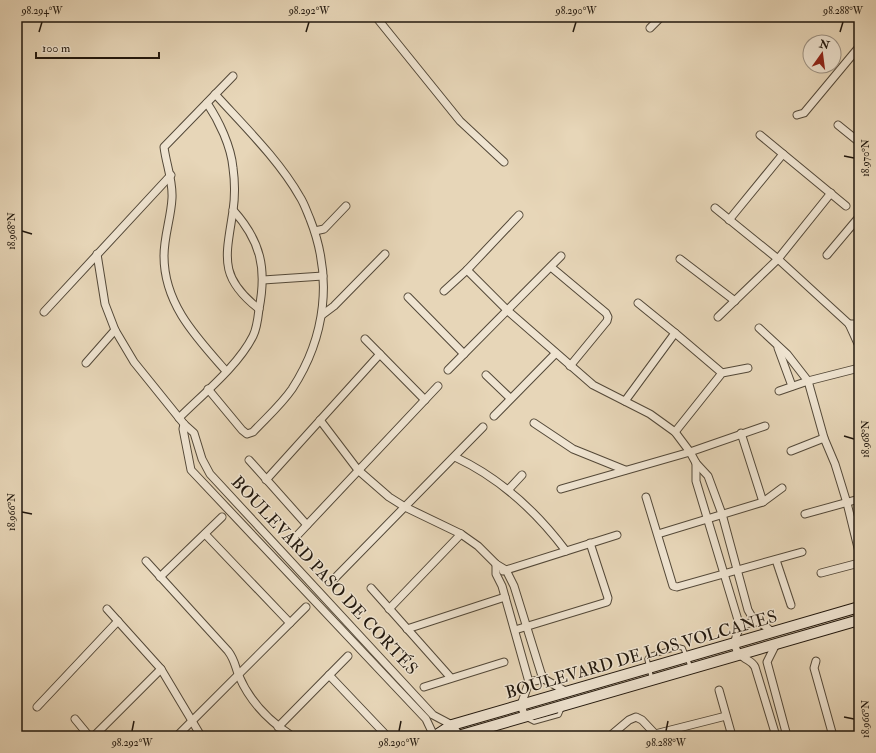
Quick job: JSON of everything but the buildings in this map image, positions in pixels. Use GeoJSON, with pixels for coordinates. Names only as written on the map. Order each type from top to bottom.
{"type":"FeatureCollection","features":[{"type":"Feature","properties":{"kind":"street"},"geometry":{"type":"LineString","coordinates":[[376,17],[460,121],[504,162]]}},
{"type":"Feature","properties":{"kind":"street"},"geometry":{"type":"LineString","coordinates":[[650,28],[661,17]]}},
{"type":"Feature","properties":{"kind":"street"},"geometry":{"type":"LineString","coordinates":[[797,115],[804,113],[859,47]]}},
{"type":"Feature","properties":{"kind":"street"},"geometry":{"type":"LineString","coordinates":[[226,371],[187,326],[176,307],[168,287],[164,255],[166,230],[172,198],[170,175],[164,147],[233,76]]}},
{"type":"Feature","properties":{"kind":"street"},"geometry":{"type":"LineString","coordinates":[[208,389],[242,430],[247,434],[253,432],[292,390],[311,352],[322,315],[323,276],[322,255],[315,232],[301,198],[288,178],[215,94]]}},
{"type":"Feature","properties":{"kind":"street"},"geometry":{"type":"LineString","coordinates":[[207,103],[227,141],[233,166],[233,210],[226,250],[231,278],[238,290],[259,309]]}},
{"type":"Feature","properties":{"kind":"street"},"geometry":{"type":"LineString","coordinates":[[838,125],[858,141]]}},
{"type":"Feature","properties":{"kind":"street"},"geometry":{"type":"LineString","coordinates":[[760,135],[846,206]]}},
{"type":"Feature","properties":{"kind":"street"},"geometry":{"type":"LineString","coordinates":[[729,220],[783,154]]}},
{"type":"Feature","properties":{"kind":"street"},"geometry":{"type":"LineString","coordinates":[[44,312],[170,175]]}},
{"type":"Feature","properties":{"kind":"street"},"geometry":{"type":"LineString","coordinates":[[718,317],[778,260],[831,193]]}},
{"type":"Feature","properties":{"kind":"street"},"geometry":{"type":"LineString","coordinates":[[315,232],[324,230],[346,206]]}},
{"type":"Feature","properties":{"kind":"street"},"geometry":{"type":"LineString","coordinates":[[715,208],[778,260],[849,324],[859,346]]}},
{"type":"Feature","properties":{"kind":"street"},"geometry":{"type":"LineString","coordinates":[[182,421],[208,389],[226,371],[253,336],[263,280],[259,252],[253,237],[233,210]]}},
{"type":"Feature","properties":{"kind":"street"},"geometry":{"type":"LineString","coordinates":[[444,292],[519,215]]}},
{"type":"Feature","properties":{"kind":"street"},"geometry":{"type":"LineString","coordinates":[[827,255],[857,215]]}},
{"type":"Feature","properties":{"kind":"street","name":"BOULEVARD PASO DE CORTÉS"},"geometry":{"type":"LineString","coordinates":[[97,254],[105,304],[115,330],[134,362],[182,421],[194,433],[202,459],[210,474],[433,715],[452,725],[459,736]]}},
{"type":"Feature","properties":{"kind":"street"},"geometry":{"type":"LineString","coordinates":[[322,315],[334,306],[385,254]]}},
{"type":"Feature","properties":{"kind":"street"},"geometry":{"type":"LineString","coordinates":[[448,370],[562,256]]}},
{"type":"Feature","properties":{"kind":"street"},"geometry":{"type":"LineString","coordinates":[[680,259],[735,301]]}},
{"type":"Feature","properties":{"kind":"street"},"geometry":{"type":"LineString","coordinates":[[551,267],[606,313],[608,317],[607,321],[570,366]]}},
{"type":"Feature","properties":{"kind":"street"},"geometry":{"type":"LineString","coordinates":[[467,270],[508,311],[555,354],[593,385],[650,414],[675,432],[690,452],[696,463],[708,476],[722,514],[748,610],[754,622]]}},
{"type":"Feature","properties":{"kind":"street"},"geometry":{"type":"LineString","coordinates":[[263,280],[323,276]]}},
{"type":"Feature","properties":{"kind":"street"},"geometry":{"type":"LineString","coordinates":[[408,297],[464,354]]}},
{"type":"Feature","properties":{"kind":"street"},"geometry":{"type":"LineString","coordinates":[[638,303],[722,373]]}},
{"type":"Feature","properties":{"kind":"street"},"geometry":{"type":"LineString","coordinates":[[849,324],[859,324]]}},
{"type":"Feature","properties":{"kind":"street"},"geometry":{"type":"LineString","coordinates":[[759,328],[787,354],[808,381],[824,438],[835,464],[847,503],[859,552]]}},
{"type":"Feature","properties":{"kind":"street"},"geometry":{"type":"LineString","coordinates":[[86,363],[115,330]]}},
{"type":"Feature","properties":{"kind":"street"},"geometry":{"type":"LineString","coordinates":[[625,401],[675,334]]}},
{"type":"Feature","properties":{"kind":"street"},"geometry":{"type":"LineString","coordinates":[[365,340],[425,400]]}},
{"type":"Feature","properties":{"kind":"street"},"geometry":{"type":"LineString","coordinates":[[777,346],[792,386]]}},
{"type":"Feature","properties":{"kind":"street"},"geometry":{"type":"LineString","coordinates":[[266,480],[380,354]]}},
{"type":"Feature","properties":{"kind":"street"},"geometry":{"type":"LineString","coordinates":[[494,416],[510,398],[555,354]]}},
{"type":"Feature","properties":{"kind":"street"},"geometry":{"type":"LineString","coordinates":[[675,432],[722,373],[748,368]]}},
{"type":"Feature","properties":{"kind":"street"},"geometry":{"type":"LineString","coordinates":[[779,391],[808,381],[859,368]]}},
{"type":"Feature","properties":{"kind":"street"},"geometry":{"type":"LineString","coordinates":[[486,375],[510,398]]}},
{"type":"Feature","properties":{"kind":"street"},"geometry":{"type":"LineString","coordinates":[[291,542],[438,386]]}},
{"type":"Feature","properties":{"kind":"street"},"geometry":{"type":"LineString","coordinates":[[320,420],[358,470],[389,497],[405,507],[461,534],[478,546],[496,564],[506,570],[514,586],[544,679]]}},
{"type":"Feature","properties":{"kind":"street","name":"BOULEVARD PASO DE CORTÉS"},"geometry":{"type":"LineString","coordinates":[[182,421],[187,458],[191,470],[426,719],[434,736]]}},
{"type":"Feature","properties":{"kind":"street"},"geometry":{"type":"LineString","coordinates":[[534,423],[573,449],[625,470]]}},
{"type":"Feature","properties":{"kind":"street"},"geometry":{"type":"LineString","coordinates":[[561,489],[690,452],[741,433],[765,426]]}},
{"type":"Feature","properties":{"kind":"street"},"geometry":{"type":"LineString","coordinates":[[335,578],[483,427]]}},
{"type":"Feature","properties":{"kind":"street"},"geometry":{"type":"LineString","coordinates":[[741,433],[763,502]]}},
{"type":"Feature","properties":{"kind":"street"},"geometry":{"type":"LineString","coordinates":[[791,451],[824,438]]}},
{"type":"Feature","properties":{"kind":"street"},"geometry":{"type":"LineString","coordinates":[[455,457],[470,464],[509,489],[550,529],[566,551]]}},
{"type":"Feature","properties":{"kind":"street"},"geometry":{"type":"LineString","coordinates":[[249,460],[307,525]]}},
{"type":"Feature","properties":{"kind":"street"},"geometry":{"type":"LineString","coordinates":[[696,463],[696,481],[740,628]]}},
{"type":"Feature","properties":{"kind":"street"},"geometry":{"type":"LineString","coordinates":[[202,482],[210,474]]}},
{"type":"Feature","properties":{"kind":"street"},"geometry":{"type":"LineString","coordinates":[[509,489],[522,475]]}},
{"type":"Feature","properties":{"kind":"street"},"geometry":{"type":"LineString","coordinates":[[658,534],[763,502],[782,488]]}},
{"type":"Feature","properties":{"kind":"street"},"geometry":{"type":"LineString","coordinates":[[646,497],[673,586],[677,587],[738,571],[802,552]]}},
{"type":"Feature","properties":{"kind":"street"},"geometry":{"type":"LineString","coordinates":[[805,514],[859,499]]}},
{"type":"Feature","properties":{"kind":"street"},"geometry":{"type":"LineString","coordinates":[[160,577],[222,517]]}},
{"type":"Feature","properties":{"kind":"street"},"geometry":{"type":"LineString","coordinates":[[205,534],[290,623]]}},
{"type":"Feature","properties":{"kind":"street"},"geometry":{"type":"LineString","coordinates":[[389,609],[461,534]]}},
{"type":"Feature","properties":{"kind":"street"},"geometry":{"type":"LineString","coordinates":[[496,574],[617,535]]}},
{"type":"Feature","properties":{"kind":"street"},"geometry":{"type":"LineString","coordinates":[[515,630],[607,602],[608,598],[590,543]]}},
{"type":"Feature","properties":{"kind":"street"},"geometry":{"type":"LineString","coordinates":[[776,560],[792,605]]}},
{"type":"Feature","properties":{"kind":"street"},"geometry":{"type":"LineString","coordinates":[[146,561],[228,651],[236,662],[239,675],[254,703],[278,727],[292,736]]}},
{"type":"Feature","properties":{"kind":"street"},"geometry":{"type":"LineString","coordinates":[[821,573],[859,563]]}},
{"type":"Feature","properties":{"kind":"street"},"geometry":{"type":"LineString","coordinates":[[496,564],[496,574],[505,597],[529,682],[521,705],[525,717]]}},
{"type":"Feature","properties":{"kind":"street"},"geometry":{"type":"LineString","coordinates":[[309,596],[317,588]]}},
{"type":"Feature","properties":{"kind":"street"},"geometry":{"type":"LineString","coordinates":[[371,588],[451,678]]}},
{"type":"Feature","properties":{"kind":"street"},"geometry":{"type":"LineString","coordinates":[[407,629],[505,597]]}},
{"type":"Feature","properties":{"kind":"street"},"geometry":{"type":"LineString","coordinates":[[177,736],[306,608]]}},
{"type":"Feature","properties":{"kind":"street","name":"BOULEVARD DE LOS VOLCANES"},"geometry":{"type":"LineString","coordinates":[[434,736],[452,725],[859,608]]}},
{"type":"Feature","properties":{"kind":"street"},"geometry":{"type":"LineString","coordinates":[[107,609],[161,669],[201,736]]}},
{"type":"Feature","properties":{"kind":"street","name":"BOULEVARD DE LOS VOLCANES"},"geometry":{"type":"LineString","coordinates":[[459,736],[859,620]]}},
{"type":"Feature","properties":{"kind":"street"},"geometry":{"type":"LineString","coordinates":[[37,707],[118,621]]}},
{"type":"Feature","properties":{"kind":"street"},"geometry":{"type":"LineString","coordinates":[[772,632],[762,623],[747,623],[740,628],[735,635],[735,643],[740,655],[753,662],[767,659],[772,654],[776,644]]}},
{"type":"Feature","properties":{"kind":"street"},"geometry":{"type":"LineString","coordinates":[[278,727],[348,656]]}},
{"type":"Feature","properties":{"kind":"street"},"geometry":{"type":"LineString","coordinates":[[767,659],[768,669],[787,736]]}},
{"type":"Feature","properties":{"kind":"street"},"geometry":{"type":"LineString","coordinates":[[424,687],[504,662]]}},
{"type":"Feature","properties":{"kind":"street"},"geometry":{"type":"LineString","coordinates":[[753,662],[776,736]]}},
{"type":"Feature","properties":{"kind":"street"},"geometry":{"type":"LineString","coordinates":[[816,662],[814,668],[833,736]]}},
{"type":"Feature","properties":{"kind":"street"},"geometry":{"type":"LineString","coordinates":[[94,736],[161,669]]}},
{"type":"Feature","properties":{"kind":"street"},"geometry":{"type":"LineString","coordinates":[[329,675],[384,735]]}},
{"type":"Feature","properties":{"kind":"street"},"geometry":{"type":"LineString","coordinates":[[529,682],[544,679],[567,692]]}},
{"type":"Feature","properties":{"kind":"street"},"geometry":{"type":"LineString","coordinates":[[719,690],[732,736]]}},
{"type":"Feature","properties":{"kind":"street"},"geometry":{"type":"LineString","coordinates":[[610,736],[629,720],[636,717],[642,720],[656,735],[726,716]]}},
{"type":"Feature","properties":{"kind":"street"},"geometry":{"type":"LineString","coordinates":[[75,719],[90,736]]}},
{"type":"Feature","properties":{"kind":"lane"},"geometry":{"type":"LineString","coordinates":[[686,657],[691,669]]}},
{"type":"Feature","properties":{"kind":"lane"},"geometry":{"type":"LineString","coordinates":[[649,668],[652,681]]}}]}
